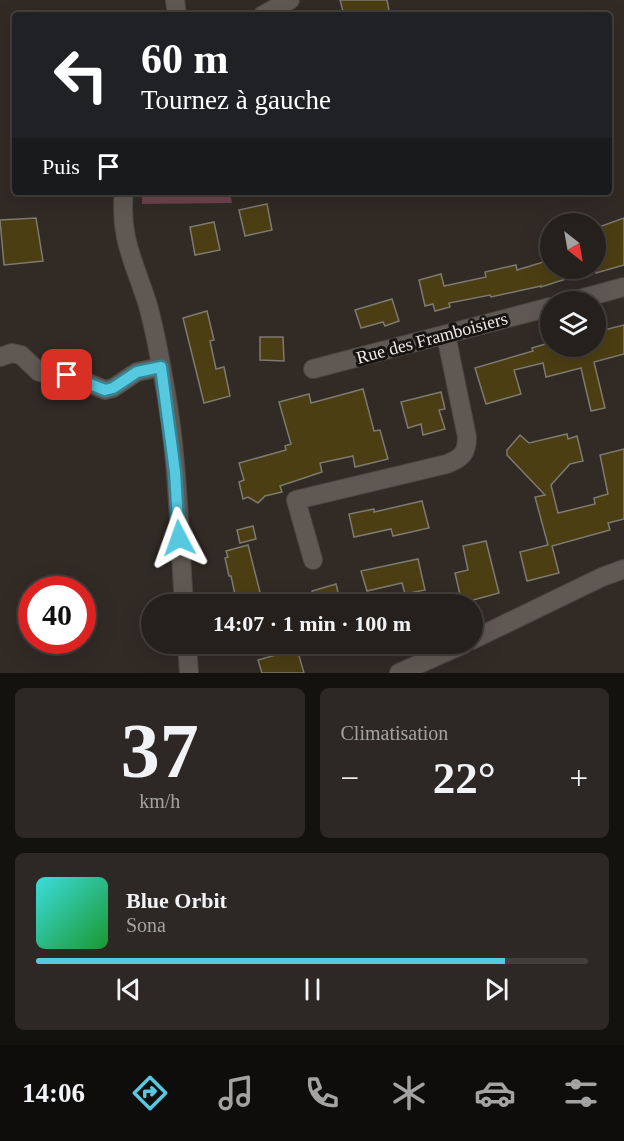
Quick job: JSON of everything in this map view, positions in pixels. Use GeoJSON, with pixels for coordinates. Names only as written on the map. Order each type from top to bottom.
{"type":"FeatureCollection","features":[{"type":"Feature","properties":{"kind":"street"},"geometry":{"type":"LineString","coordinates":[[268,12],[290,0]]}},
{"type":"Feature","properties":{"kind":"street"},"geometry":{"type":"LineString","coordinates":[[124,195],[121,215],[127,245],[147,303],[161,367],[175,472],[183,594]]}},
{"type":"Feature","properties":{"kind":"street"},"geometry":{"type":"LineString","coordinates":[[606,292],[624,287]]}},
{"type":"Feature","properties":{"kind":"street","name":"Rue des Framboisiers"},"geometry":{"type":"LineString","coordinates":[[313,369],[540,310]]}},
{"type":"Feature","properties":{"kind":"street"},"geometry":{"type":"LineString","coordinates":[[313,560],[296,500],[447,464],[459,459],[466,450],[466,437],[446,335]]}},
{"type":"Feature","properties":{"kind":"street"},"geometry":{"type":"LineString","coordinates":[[0,357],[12,353],[21,355],[39,372],[72,376],[105,390],[113,388],[137,372],[161,367]]}},
{"type":"Feature","properties":{"kind":"street"},"geometry":{"type":"LineString","coordinates":[[483,634],[624,568]]}},
{"type":"Feature","properties":{"kind":"street"},"geometry":{"type":"LineString","coordinates":[[188,654],[189,673]]}},
{"type":"Feature","properties":{"kind":"street"},"geometry":{"type":"LineString","coordinates":[[399,673],[442,654]]}},
{"type":"Feature","properties":{"kind":"shaded area"},"geometry":{"type":"Polygon","coordinates":[[[142,195],[231,195],[232,203],[142,204],[142,195]]]}},
{"type":"Feature","properties":{"kind":"building"},"geometry":{"type":"Polygon","coordinates":[[[340,0],[387,0],[389,12],[343,12],[340,0]]]}},
{"type":"Feature","properties":{"kind":"building"},"geometry":{"type":"Polygon","coordinates":[[[267,204],[272,230],[245,236],[239,210],[267,204]]]}},
{"type":"Feature","properties":{"kind":"building"},"geometry":{"type":"Polygon","coordinates":[[[36,218],[43,261],[4,265],[0,220],[36,218]]]}},
{"type":"Feature","properties":{"kind":"building"},"geometry":{"type":"Polygon","coordinates":[[[624,218],[624,265],[606,270],[606,224],[624,218]]]}},
{"type":"Feature","properties":{"kind":"building"},"geometry":{"type":"Polygon","coordinates":[[[214,222],[220,250],[195,255],[190,227],[214,222]]]}},
{"type":"Feature","properties":{"kind":"building"},"geometry":{"type":"Polygon","coordinates":[[[540,263],[540,279],[566,279],[541,287],[449,303],[450,307],[435,311],[433,304],[425,306],[419,280],[441,274],[444,286],[486,277],[485,272],[516,265],[517,270],[540,263]]]}},
{"type":"Feature","properties":{"kind":"building"},"geometry":{"type":"Polygon","coordinates":[[[392,299],[399,321],[385,326],[383,322],[361,328],[355,310],[392,299]]]}},
{"type":"Feature","properties":{"kind":"building"},"geometry":{"type":"Polygon","coordinates":[[[207,311],[214,340],[210,341],[216,369],[224,367],[230,396],[204,403],[183,318],[207,311]]]}},
{"type":"Feature","properties":{"kind":"building"},"geometry":{"type":"Polygon","coordinates":[[[624,325],[624,354],[594,362],[605,408],[591,411],[581,368],[546,377],[543,363],[514,370],[521,394],[486,404],[475,368],[533,351],[532,348],[540,346],[540,357],[606,357],[606,330],[624,325]]]}},
{"type":"Feature","properties":{"kind":"building"},"geometry":{"type":"Polygon","coordinates":[[[260,337],[283,337],[284,361],[260,360],[260,337]]]}},
{"type":"Feature","properties":{"kind":"building"},"geometry":{"type":"Polygon","coordinates":[[[363,389],[374,431],[380,430],[388,459],[355,467],[353,456],[320,463],[322,472],[280,486],[282,492],[265,496],[258,503],[248,497],[243,499],[239,482],[244,480],[239,463],[286,450],[285,446],[291,444],[279,402],[309,394],[311,403],[363,389]]]}},
{"type":"Feature","properties":{"kind":"building"},"geometry":{"type":"Polygon","coordinates":[[[441,392],[445,409],[439,410],[445,429],[423,435],[421,424],[408,428],[401,402],[441,392]]]}},
{"type":"Feature","properties":{"kind":"building"},"geometry":{"type":"Polygon","coordinates":[[[567,434],[568,439],[577,436],[583,461],[570,464],[551,485],[558,513],[595,504],[594,498],[608,494],[600,455],[624,449],[624,519],[608,523],[610,530],[552,546],[559,573],[527,581],[520,552],[548,545],[535,497],[545,495],[507,455],[507,450],[520,435],[529,443],[567,434]]]}},
{"type":"Feature","properties":{"kind":"building"},"geometry":{"type":"Polygon","coordinates":[[[422,501],[429,528],[393,536],[391,529],[354,537],[349,514],[374,509],[374,512],[422,501]]]}},
{"type":"Feature","properties":{"kind":"building"},"geometry":{"type":"Polygon","coordinates":[[[253,526],[256,539],[240,543],[237,530],[253,526]]]}},
{"type":"Feature","properties":{"kind":"building"},"geometry":{"type":"Polygon","coordinates":[[[486,541],[499,593],[483,597],[483,594],[460,594],[455,573],[468,570],[463,546],[486,541]]]}},
{"type":"Feature","properties":{"kind":"building"},"geometry":{"type":"Polygon","coordinates":[[[248,545],[260,594],[235,594],[225,558],[228,557],[226,551],[248,545]]]}},
{"type":"Feature","properties":{"kind":"building"},"geometry":{"type":"Polygon","coordinates":[[[418,559],[425,590],[405,594],[402,583],[367,591],[361,571],[418,559]]]}},
{"type":"Feature","properties":{"kind":"building"},"geometry":{"type":"Polygon","coordinates":[[[336,584],[338,594],[313,594],[312,591],[336,584]]]}},
{"type":"Feature","properties":{"kind":"building"},"geometry":{"type":"Polygon","coordinates":[[[279,654],[298,654],[304,673],[262,673],[258,660],[279,654]]]}},
{"type":"Feature","properties":{"kind":"route"},"geometry":{"type":"LineString","coordinates":[[67,375],[105,390],[122,383],[137,372],[161,367],[175,472],[179,538]]}}]}
